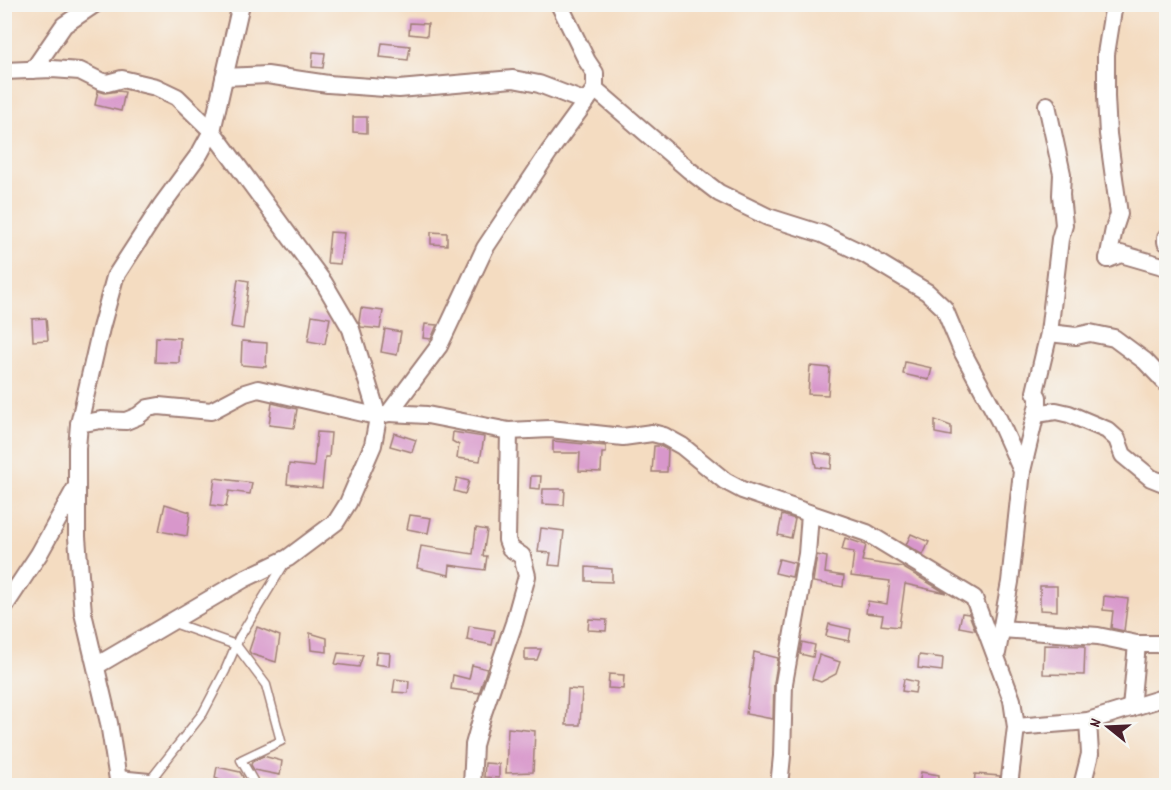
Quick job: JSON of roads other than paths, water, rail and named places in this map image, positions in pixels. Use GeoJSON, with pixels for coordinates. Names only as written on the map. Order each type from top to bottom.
{"type":"FeatureCollection","features":[{"type":"Feature","properties":{"kind":"street"},"geometry":{"type":"LineString","coordinates":[[33,70],[64,24],[95,4]]}},
{"type":"Feature","properties":{"kind":"street"},"geometry":{"type":"LineString","coordinates":[[154,784],[119,782],[109,723],[83,613],[77,537],[79,424],[101,328],[116,277],[161,206],[200,153],[212,131],[241,4]]}},
{"type":"Feature","properties":{"kind":"street"},"geometry":{"type":"LineString","coordinates":[[96,666],[244,579],[288,558],[336,522],[348,503],[383,415],[439,346],[485,248],[590,95],[595,72],[587,61],[559,4]]}},
{"type":"Feature","properties":{"kind":"street"},"geometry":{"type":"LineString","coordinates":[[1114,4],[1106,54],[1106,97],[1108,134],[1119,214],[1108,259],[1121,254],[1167,267]]}},
{"type":"Feature","properties":{"kind":"street"},"geometry":{"type":"LineString","coordinates":[[4,72],[80,71],[107,83],[122,80],[156,87],[177,97],[212,131],[324,283],[351,329],[383,415]]}},
{"type":"Feature","properties":{"kind":"street"},"geometry":{"type":"LineString","coordinates":[[224,77],[267,75],[328,84],[399,89],[513,79],[590,95],[719,193],[768,217],[822,234],[853,249],[927,292],[944,308],[962,351],[999,420],[1022,471]]}},
{"type":"Feature","properties":{"kind":"street"},"geometry":{"type":"LineString","coordinates":[[996,654],[1010,582],[1022,471],[1038,404],[1035,392],[1036,383],[1049,333],[1060,239],[1064,225],[1061,195],[1062,174],[1047,105]]}},
{"type":"Feature","properties":{"kind":"street"},"geometry":{"type":"LineString","coordinates":[[1167,237],[1167,242]]}},
{"type":"Feature","properties":{"kind":"street"},"geometry":{"type":"LineString","coordinates":[[1049,333],[1076,336],[1090,333],[1114,338],[1144,361],[1167,383]]}},
{"type":"Feature","properties":{"kind":"street"},"geometry":{"type":"LineString","coordinates":[[79,424],[101,420],[126,422],[148,408],[159,406],[211,411],[245,393],[258,389],[383,415],[427,415],[509,431],[550,429],[623,437],[652,433],[664,436],[682,446],[726,481],[742,490],[867,533],[974,598],[1012,700],[1016,727],[1010,786]]}},
{"type":"Feature","properties":{"kind":"street"},"geometry":{"type":"LineString","coordinates":[[1036,414],[1056,411],[1107,430],[1117,439],[1123,455],[1151,478],[1167,484]]}},
{"type":"Feature","properties":{"kind":"street"},"geometry":{"type":"LineString","coordinates":[[472,786],[474,745],[527,576],[522,556],[510,548],[507,540],[509,431]]}},
{"type":"Feature","properties":{"kind":"street"},"geometry":{"type":"LineString","coordinates":[[4,607],[39,554],[77,487]]}},
{"type":"Feature","properties":{"kind":"street"},"geometry":{"type":"LineString","coordinates":[[779,786],[784,683],[805,565],[810,514]]}},
{"type":"Feature","properties":{"kind":"street"},"geometry":{"type":"LineString","coordinates":[[1002,629],[1098,636],[1137,644],[1167,644]]}},
{"type":"Feature","properties":{"kind":"street"},"geometry":{"type":"LineString","coordinates":[[1131,708],[1137,644]]}},
{"type":"Feature","properties":{"kind":"street"},"geometry":{"type":"LineString","coordinates":[[1016,727],[1088,721],[1167,697]]}},
{"type":"Feature","properties":{"kind":"street"},"geometry":{"type":"LineString","coordinates":[[1082,786],[1090,754],[1088,721]]}},
{"type":"Feature","properties":{"kind":"lane"},"geometry":{"type":"LineString","coordinates":[[154,784],[203,713],[236,645],[288,558]]}},
{"type":"Feature","properties":{"kind":"lane"},"geometry":{"type":"LineString","coordinates":[[171,622],[236,645],[267,685],[281,741],[241,760],[256,786]]}}]}
